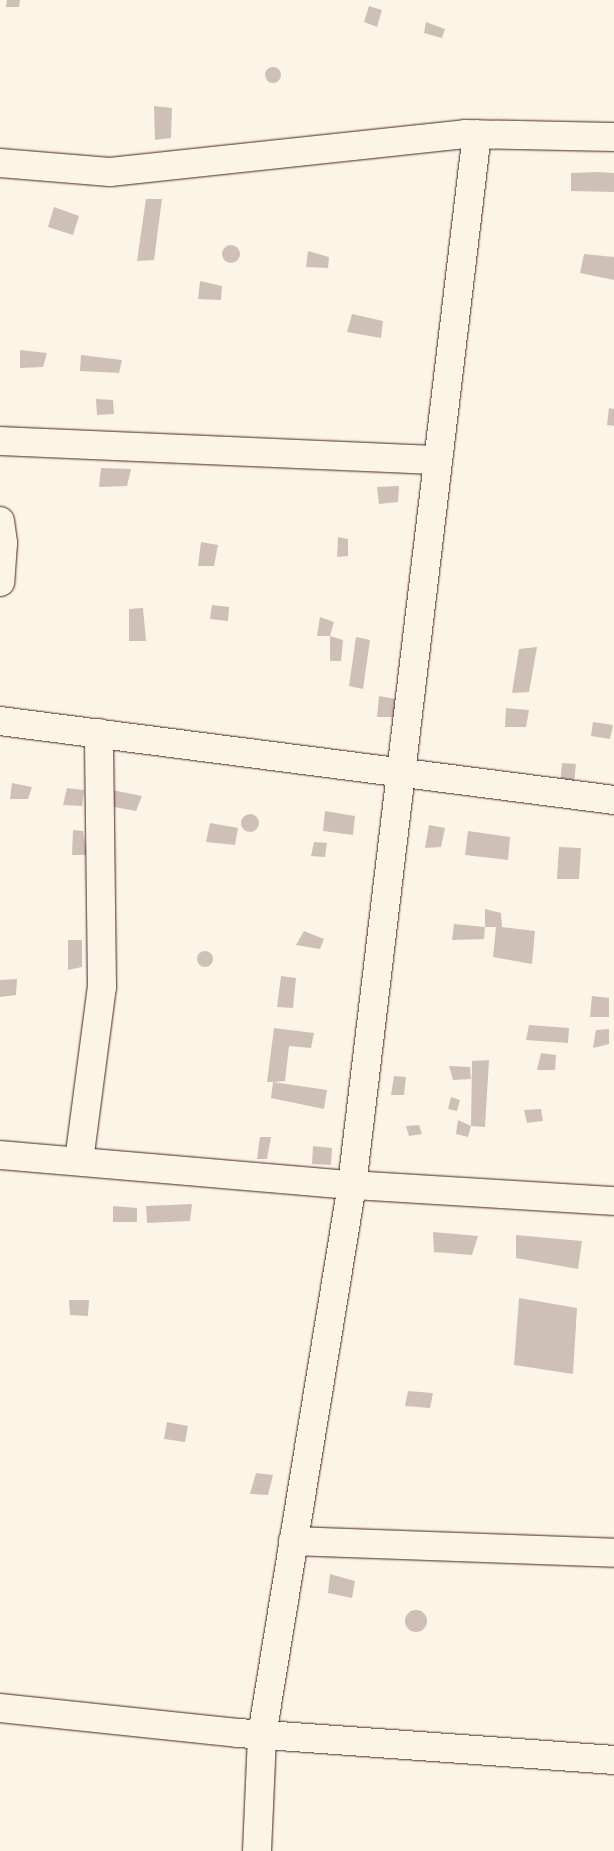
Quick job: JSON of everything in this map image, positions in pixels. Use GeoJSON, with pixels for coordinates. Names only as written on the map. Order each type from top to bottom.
{"type":"FeatureCollection","features":[{"type":"Feature","properties":{"kind":"street"},"geometry":{"type":"LineString","coordinates":[[257,1851],[262,1735],[352,1186],[477,134]]}},
{"type":"Feature","properties":{"kind":"street"},"geometry":{"type":"LineString","coordinates":[[0,163],[110,172],[477,134],[614,137]]}},
{"type":"Feature","properties":{"kind":"street"},"geometry":{"type":"LineString","coordinates":[[0,440],[438,460]]}},
{"type":"Feature","properties":{"kind":"street"},"geometry":{"type":"LineString","coordinates":[[0,521],[3,543],[0,582]]}},
{"type":"Feature","properties":{"kind":"street"},"geometry":{"type":"LineString","coordinates":[[0,721],[614,800]]}},
{"type":"Feature","properties":{"kind":"street"},"geometry":{"type":"LineString","coordinates":[[79,1161],[102,987],[100,734]]}},
{"type":"Feature","properties":{"kind":"street"},"geometry":{"type":"LineString","coordinates":[[0,1155],[352,1186],[614,1198]]}},
{"type":"Feature","properties":{"kind":"street"},"geometry":{"type":"LineString","coordinates":[[293,1542],[614,1553]]}},
{"type":"Feature","properties":{"kind":"street"},"geometry":{"type":"LineString","coordinates":[[0,1708],[262,1735],[614,1760]]}},
{"type":"Feature","properties":{"kind":"building"},"geometry":{"type":"Polygon","coordinates":[[[7,0],[20,0],[19,7],[6,7],[7,0]]]}},
{"type":"Feature","properties":{"kind":"building"},"geometry":{"type":"Polygon","coordinates":[[[369,6],[382,10],[377,27],[364,22],[369,6]]]}},
{"type":"Feature","properties":{"kind":"building"},"geometry":{"type":"Polygon","coordinates":[[[426,22],[445,29],[442,38],[424,33],[426,22]]]}},
{"type":"Feature","properties":{"kind":"building"},"geometry":{"type":"Polygon","coordinates":[[[273,67],[279,69],[281,75],[279,81],[273,83],[267,81],[265,75],[267,69],[273,67]]]}},
{"type":"Feature","properties":{"kind":"building"},"geometry":{"type":"Polygon","coordinates":[[[154,106],[172,108],[171,138],[155,140],[154,106]]]}},
{"type":"Feature","properties":{"kind":"building"},"geometry":{"type":"Polygon","coordinates":[[[571,173],[614,173],[614,192],[571,191],[571,173]]]}},
{"type":"Feature","properties":{"kind":"building"},"geometry":{"type":"Polygon","coordinates":[[[146,199],[162,199],[154,260],[137,261],[146,199]]]}},
{"type":"Feature","properties":{"kind":"building"},"geometry":{"type":"Polygon","coordinates":[[[54,207],[79,216],[73,235],[48,227],[54,207]]]}},
{"type":"Feature","properties":{"kind":"building"},"geometry":{"type":"Polygon","coordinates":[[[231,245],[237,248],[240,254],[237,260],[231,263],[225,260],[222,254],[225,248],[231,245]]]}},
{"type":"Feature","properties":{"kind":"building"},"geometry":{"type":"Polygon","coordinates":[[[308,251],[329,257],[328,268],[306,267],[308,251]]]}},
{"type":"Feature","properties":{"kind":"building"},"geometry":{"type":"Polygon","coordinates":[[[584,254],[614,257],[614,280],[580,273],[584,254]]]}},
{"type":"Feature","properties":{"kind":"building"},"geometry":{"type":"Polygon","coordinates":[[[200,281],[222,286],[221,300],[198,299],[200,281]]]}},
{"type":"Feature","properties":{"kind":"building"},"geometry":{"type":"Polygon","coordinates":[[[352,314],[383,321],[381,338],[347,332],[352,314]]]}},
{"type":"Feature","properties":{"kind":"building"},"geometry":{"type":"Polygon","coordinates":[[[20,350],[47,353],[43,367],[20,368],[20,350]]]}},
{"type":"Feature","properties":{"kind":"building"},"geometry":{"type":"Polygon","coordinates":[[[81,355],[122,360],[119,373],[80,371],[81,355]]]}},
{"type":"Feature","properties":{"kind":"building"},"geometry":{"type":"Polygon","coordinates":[[[96,399],[113,400],[114,414],[97,415],[96,399]]]}},
{"type":"Feature","properties":{"kind":"building"},"geometry":{"type":"Polygon","coordinates":[[[609,408],[614,409],[614,426],[607,425],[609,408]]]}},
{"type":"Feature","properties":{"kind":"building"},"geometry":{"type":"Polygon","coordinates":[[[101,468],[131,469],[127,486],[99,487],[101,468]]]}},
{"type":"Feature","properties":{"kind":"building"},"geometry":{"type":"Polygon","coordinates":[[[399,486],[398,502],[379,504],[377,487],[399,486]]]}},
{"type":"Feature","properties":{"kind":"building"},"geometry":{"type":"Polygon","coordinates":[[[338,537],[348,539],[348,556],[337,557],[338,537]]]}},
{"type":"Feature","properties":{"kind":"building"},"geometry":{"type":"Polygon","coordinates":[[[201,542],[218,545],[214,566],[198,566],[201,542]]]}},
{"type":"Feature","properties":{"kind":"building"},"geometry":{"type":"Polygon","coordinates":[[[212,605],[229,607],[228,621],[210,619],[212,605]]]}},
{"type":"Feature","properties":{"kind":"building"},"geometry":{"type":"Polygon","coordinates":[[[143,608],[146,641],[129,641],[129,609],[143,608]]]}},
{"type":"Feature","properties":{"kind":"building"},"geometry":{"type":"Polygon","coordinates":[[[320,617],[334,622],[330,636],[317,636],[320,617]]]}},
{"type":"Feature","properties":{"kind":"building"},"geometry":{"type":"Polygon","coordinates":[[[330,636],[343,640],[341,661],[330,661],[330,636]]]}},
{"type":"Feature","properties":{"kind":"building"},"geometry":{"type":"Polygon","coordinates":[[[356,637],[370,640],[363,689],[349,686],[356,637]]]}},
{"type":"Feature","properties":{"kind":"building"},"geometry":{"type":"Polygon","coordinates":[[[537,647],[529,692],[512,693],[519,649],[537,647]]]}},
{"type":"Feature","properties":{"kind":"building"},"geometry":{"type":"Polygon","coordinates":[[[379,696],[396,699],[393,717],[377,717],[379,696]]]}},
{"type":"Feature","properties":{"kind":"building"},"geometry":{"type":"Polygon","coordinates":[[[506,708],[529,710],[526,727],[505,727],[506,708]]]}},
{"type":"Feature","properties":{"kind":"building"},"geometry":{"type":"Polygon","coordinates":[[[593,722],[613,725],[610,739],[591,736],[593,722]]]}},
{"type":"Feature","properties":{"kind":"building"},"geometry":{"type":"Polygon","coordinates":[[[562,763],[576,764],[573,792],[559,795],[562,763]]]}},
{"type":"Feature","properties":{"kind":"building"},"geometry":{"type":"Polygon","coordinates":[[[12,783],[32,787],[28,799],[10,799],[12,783]]]}},
{"type":"Feature","properties":{"kind":"building"},"geometry":{"type":"Polygon","coordinates":[[[67,788],[84,790],[82,806],[63,805],[67,788]]]}},
{"type":"Feature","properties":{"kind":"building"},"geometry":{"type":"Polygon","coordinates":[[[112,790],[142,796],[136,811],[109,806],[112,790]]]}},
{"type":"Feature","properties":{"kind":"building"},"geometry":{"type":"Polygon","coordinates":[[[325,811],[355,816],[353,835],[323,831],[325,811]]]}},
{"type":"Feature","properties":{"kind":"building"},"geometry":{"type":"Polygon","coordinates":[[[250,814],[256,817],[259,823],[256,829],[250,832],[244,829],[241,823],[244,817],[250,814]]]}},
{"type":"Feature","properties":{"kind":"building"},"geometry":{"type":"Polygon","coordinates":[[[210,823],[238,828],[235,845],[206,842],[210,823]]]}},
{"type":"Feature","properties":{"kind":"building"},"geometry":{"type":"Polygon","coordinates":[[[429,825],[445,828],[441,847],[425,848],[429,825]]]}},
{"type":"Feature","properties":{"kind":"building"},"geometry":{"type":"Polygon","coordinates":[[[73,830],[83,831],[87,855],[72,855],[73,830]]]}},
{"type":"Feature","properties":{"kind":"building"},"geometry":{"type":"Polygon","coordinates":[[[468,831],[510,837],[508,860],[465,855],[468,831]]]}},
{"type":"Feature","properties":{"kind":"building"},"geometry":{"type":"Polygon","coordinates":[[[314,842],[327,843],[325,857],[311,856],[314,842]]]}},
{"type":"Feature","properties":{"kind":"building"},"geometry":{"type":"Polygon","coordinates":[[[559,847],[581,848],[579,879],[557,879],[559,847]]]}},
{"type":"Feature","properties":{"kind":"building"},"geometry":{"type":"Polygon","coordinates":[[[485,909],[501,913],[502,927],[535,931],[532,964],[493,957],[496,927],[485,927],[485,909]]]}},
{"type":"Feature","properties":{"kind":"building"},"geometry":{"type":"Polygon","coordinates":[[[454,924],[485,927],[484,939],[452,940],[454,924]]]}},
{"type":"Feature","properties":{"kind":"building"},"geometry":{"type":"Polygon","coordinates":[[[304,931],[324,939],[320,949],[296,945],[304,931]]]}},
{"type":"Feature","properties":{"kind":"building"},"geometry":{"type":"Polygon","coordinates":[[[68,940],[82,940],[82,967],[68,970],[68,940]]]}},
{"type":"Feature","properties":{"kind":"building"},"geometry":{"type":"Polygon","coordinates":[[[202,951],[208,951],[213,956],[211,965],[202,967],[197,962],[197,956],[202,951]]]}},
{"type":"Feature","properties":{"kind":"building"},"geometry":{"type":"Polygon","coordinates":[[[281,976],[296,978],[293,1008],[277,1007],[281,976]]]}},
{"type":"Feature","properties":{"kind":"building"},"geometry":{"type":"Polygon","coordinates":[[[17,979],[16,995],[0,997],[0,980],[17,979]]]}},
{"type":"Feature","properties":{"kind":"building"},"geometry":{"type":"Polygon","coordinates":[[[592,996],[609,998],[609,1017],[590,1017],[592,996]]]}},
{"type":"Feature","properties":{"kind":"building"},"geometry":{"type":"Polygon","coordinates":[[[529,1025],[569,1028],[568,1043],[526,1040],[529,1025]]]}},
{"type":"Feature","properties":{"kind":"building"},"geometry":{"type":"Polygon","coordinates":[[[274,1028],[314,1033],[311,1048],[289,1046],[285,1081],[267,1082],[274,1028]]]}},
{"type":"Feature","properties":{"kind":"building"},"geometry":{"type":"Polygon","coordinates":[[[609,1029],[609,1044],[593,1048],[596,1030],[609,1029]]]}},
{"type":"Feature","properties":{"kind":"building"},"geometry":{"type":"Polygon","coordinates":[[[541,1053],[556,1055],[555,1070],[537,1070],[541,1053]]]}},
{"type":"Feature","properties":{"kind":"building"},"geometry":{"type":"Polygon","coordinates":[[[489,1060],[485,1127],[471,1126],[472,1061],[489,1060]]]}},
{"type":"Feature","properties":{"kind":"building"},"geometry":{"type":"Polygon","coordinates":[[[449,1066],[470,1067],[471,1079],[453,1080],[449,1066]]]}},
{"type":"Feature","properties":{"kind":"building"},"geometry":{"type":"Polygon","coordinates":[[[394,1076],[406,1077],[404,1095],[391,1095],[394,1076]]]}},
{"type":"Feature","properties":{"kind":"building"},"geometry":{"type":"Polygon","coordinates":[[[273,1082],[327,1090],[324,1109],[271,1098],[273,1082]]]}},
{"type":"Feature","properties":{"kind":"building"},"geometry":{"type":"Polygon","coordinates":[[[451,1097],[460,1100],[457,1111],[448,1109],[451,1097]]]}},
{"type":"Feature","properties":{"kind":"building"},"geometry":{"type":"Polygon","coordinates":[[[541,1109],[543,1121],[527,1123],[524,1110],[541,1109]]]}},
{"type":"Feature","properties":{"kind":"building"},"geometry":{"type":"Polygon","coordinates":[[[458,1120],[471,1126],[468,1137],[456,1134],[458,1120]]]}},
{"type":"Feature","properties":{"kind":"building"},"geometry":{"type":"Polygon","coordinates":[[[419,1125],[422,1134],[409,1136],[406,1126],[419,1125]]]}},
{"type":"Feature","properties":{"kind":"building"},"geometry":{"type":"Polygon","coordinates":[[[260,1137],[271,1137],[267,1159],[257,1159],[260,1137]]]}},
{"type":"Feature","properties":{"kind":"building"},"geometry":{"type":"Polygon","coordinates":[[[313,1146],[332,1148],[331,1165],[312,1164],[313,1146]]]}},
{"type":"Feature","properties":{"kind":"building"},"geometry":{"type":"Polygon","coordinates":[[[192,1204],[190,1221],[147,1223],[146,1206],[192,1204]]]}},
{"type":"Feature","properties":{"kind":"building"},"geometry":{"type":"Polygon","coordinates":[[[113,1206],[137,1208],[137,1222],[113,1222],[113,1206]]]}},
{"type":"Feature","properties":{"kind":"building"},"geometry":{"type":"Polygon","coordinates":[[[433,1232],[478,1236],[472,1255],[434,1252],[433,1232]]]}},
{"type":"Feature","properties":{"kind":"building"},"geometry":{"type":"Polygon","coordinates":[[[516,1235],[582,1241],[578,1269],[516,1258],[516,1235]]]}},
{"type":"Feature","properties":{"kind":"building"},"geometry":{"type":"Polygon","coordinates":[[[519,1298],[577,1308],[573,1374],[514,1365],[519,1298]]]}},
{"type":"Feature","properties":{"kind":"building"},"geometry":{"type":"Polygon","coordinates":[[[69,1300],[89,1300],[88,1316],[70,1315],[69,1300]]]}},
{"type":"Feature","properties":{"kind":"building"},"geometry":{"type":"Polygon","coordinates":[[[408,1391],[433,1393],[430,1408],[405,1406],[408,1391]]]}},
{"type":"Feature","properties":{"kind":"building"},"geometry":{"type":"Polygon","coordinates":[[[167,1422],[188,1426],[185,1442],[164,1439],[167,1422]]]}},
{"type":"Feature","properties":{"kind":"building"},"geometry":{"type":"Polygon","coordinates":[[[256,1473],[273,1475],[268,1495],[250,1494],[256,1473]]]}},
{"type":"Feature","properties":{"kind":"building"},"geometry":{"type":"Polygon","coordinates":[[[330,1574],[355,1581],[352,1598],[328,1593],[330,1574]]]}},
{"type":"Feature","properties":{"kind":"building"},"geometry":{"type":"Polygon","coordinates":[[[412,1610],[420,1610],[427,1617],[427,1625],[420,1632],[412,1632],[405,1625],[405,1617],[412,1610]]]}}]}
